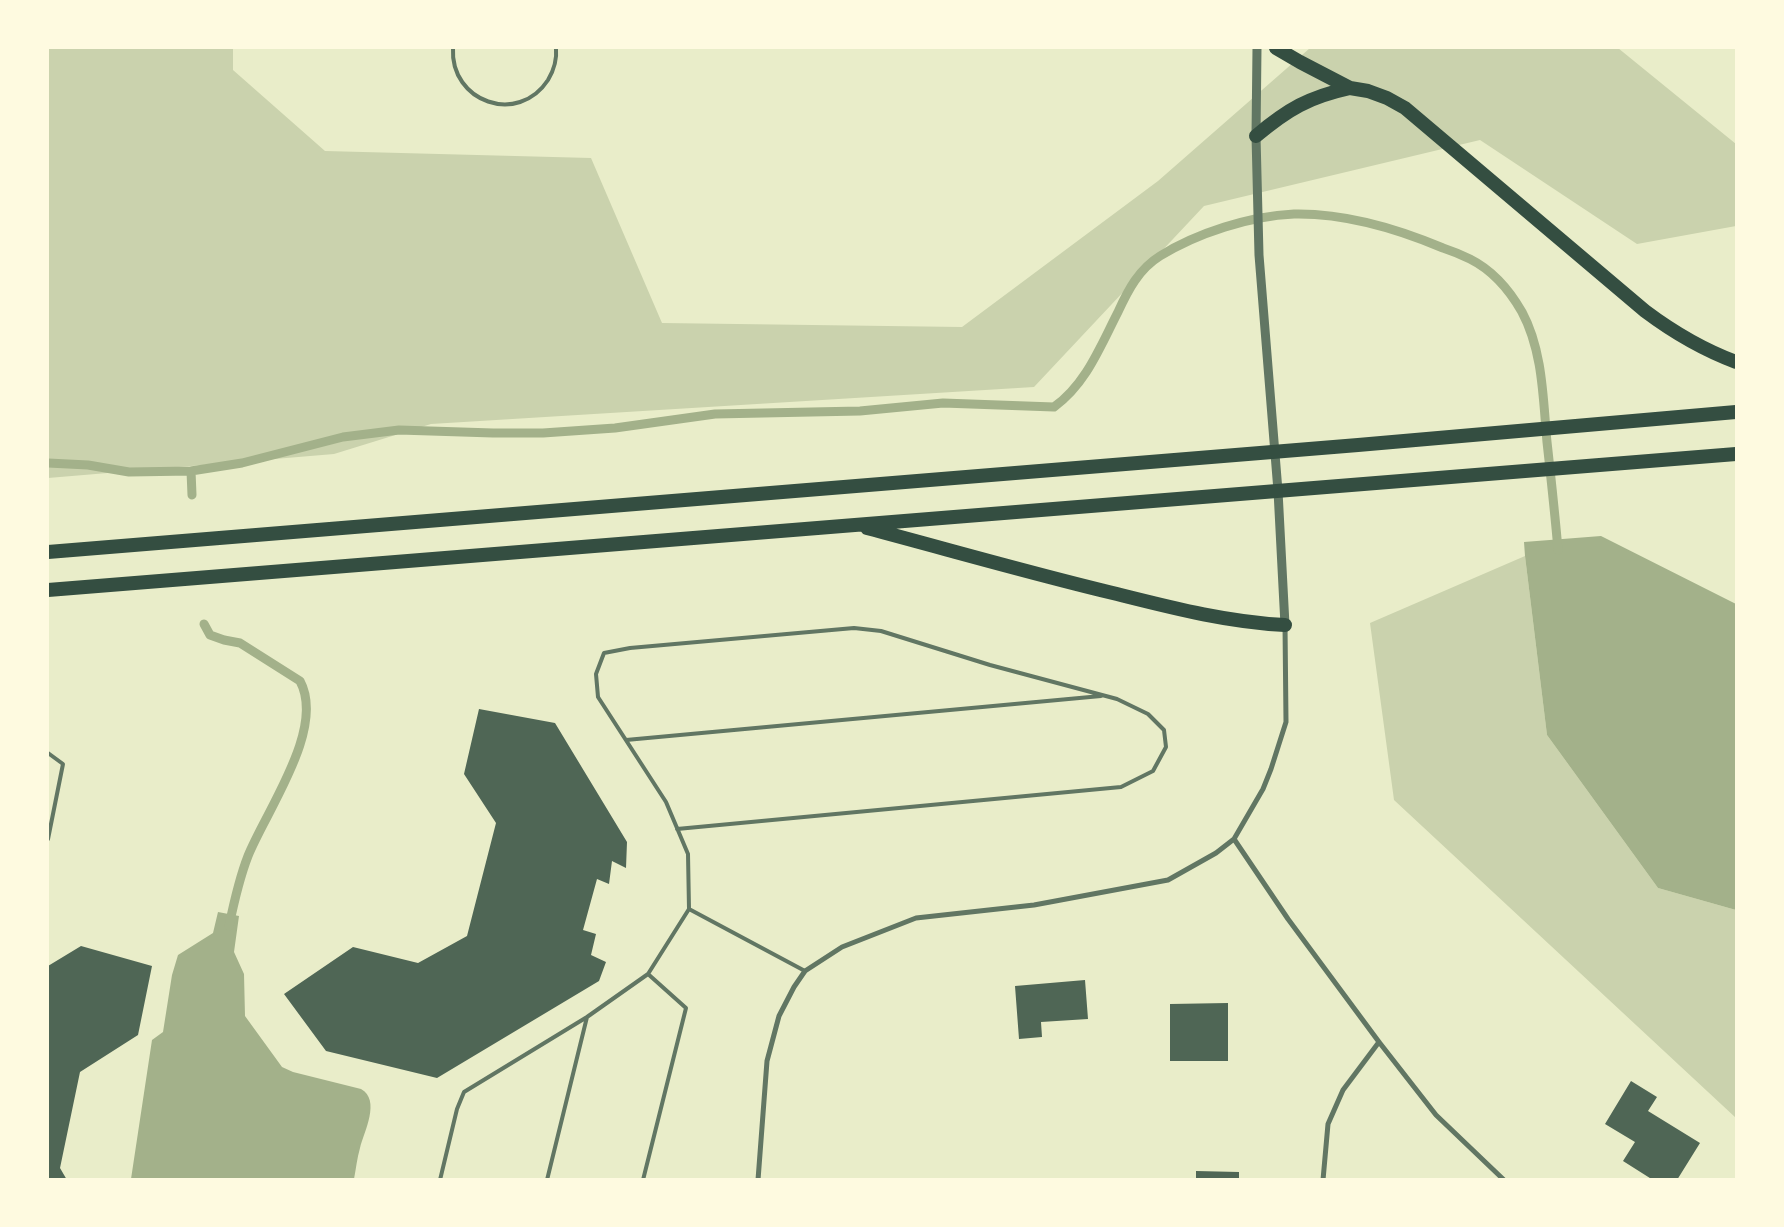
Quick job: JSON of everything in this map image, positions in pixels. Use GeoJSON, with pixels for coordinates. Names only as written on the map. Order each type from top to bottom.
{"type":"FeatureCollection","features":[{"type":"Feature","properties":{"kind":"highway"},"geometry":{"type":"LineString","coordinates":[[1276,48],[1350,88],[1368,91],[1387,98],[1405,108],[1645,311],[1666,327],[1736,362]]}},
{"type":"Feature","properties":{"kind":"highway"},"geometry":{"type":"LineString","coordinates":[[1256,136],[1278,117],[1296,106],[1329,92],[1350,88]]}},
{"type":"Feature","properties":{"kind":"highway"},"geometry":{"type":"LineString","coordinates":[[48,552],[1275,452],[1736,412]]}},
{"type":"Feature","properties":{"kind":"highway"},"geometry":{"type":"LineString","coordinates":[[48,590],[1736,454]]}},
{"type":"Feature","properties":{"kind":"highway"},"geometry":{"type":"LineString","coordinates":[[858,525],[1062,581],[1196,613],[1244,622],[1285,625]]}},
{"type":"Feature","properties":{"kind":"street"},"geometry":{"type":"LineString","coordinates":[[758,1180],[767,1061],[779,1016],[794,987],[805,971],[842,948],[916,918],[1034,905],[1168,880],[1216,853],[1234,839],[1272,770],[1286,722],[1285,625],[1278,491],[1259,255],[1256,136],[1257,48]]}},
{"type":"Feature","properties":{"kind":"street"},"geometry":{"type":"LineString","coordinates":[[1234,839],[1288,919],[1436,1115],[1504,1180]]}},
{"type":"Feature","properties":{"kind":"street"},"geometry":{"type":"LineString","coordinates":[[1323,1180],[1328,1124],[1343,1090],[1379,1042]]}},
{"type":"Feature","properties":{"kind":"lane"},"geometry":{"type":"LineString","coordinates":[[452,48],[452,59],[457,75],[467,89],[481,99],[497,104],[514,103],[530,97],[544,86],[553,72],[557,54],[556,48]]}},
{"type":"Feature","properties":{"kind":"lane"},"geometry":{"type":"LineString","coordinates":[[440,1180],[456,1109],[464,1092],[587,1017],[594,1010],[648,974],[689,908],[688,854],[676,829],[666,802],[598,697],[596,674],[604,652],[854,628],[881,631],[990,665],[1117,699],[1148,714],[1164,730],[1166,747],[1154,772],[1120,787],[676,829]]}},
{"type":"Feature","properties":{"kind":"lane"},"geometry":{"type":"LineString","coordinates":[[626,740],[1104,696]]}},
{"type":"Feature","properties":{"kind":"lane"},"geometry":{"type":"LineString","coordinates":[[48,753],[63,764],[48,840]]}},
{"type":"Feature","properties":{"kind":"lane"},"geometry":{"type":"LineString","coordinates":[[689,908],[805,971]]}},
{"type":"Feature","properties":{"kind":"lane"},"geometry":{"type":"LineString","coordinates":[[643,1180],[686,1008],[648,974]]}},
{"type":"Feature","properties":{"kind":"lane"},"geometry":{"type":"LineString","coordinates":[[547,1180],[587,1017]]}},
{"type":"Feature","properties":{"kind":"shaded area"},"geometry":{"type":"Polygon","coordinates":[[[48,48],[233,48],[233,70],[325,151],[591,158],[662,323],[962,327],[1158,181],[1310,48],[1618,48],[1736,144],[1736,226],[1637,244],[1480,140],[1204,206],[1034,387],[431,424],[334,454],[48,478],[48,48]]]}},
{"type":"Feature","properties":{"kind":"shaded area"},"geometry":{"type":"Polygon","coordinates":[[[1601,536],[1736,604],[1736,910],[1658,888],[1547,735],[1524,542],[1601,536]]]}},
{"type":"Feature","properties":{"kind":"shaded area"},"geometry":{"type":"Polygon","coordinates":[[[1525,556],[1547,735],[1658,888],[1736,910],[1736,1118],[1394,800],[1370,623],[1525,556]]]}},
{"type":"Feature","properties":{"kind":"shaded area"},"geometry":{"type":"Polygon","coordinates":[[[218,912],[239,916],[234,952],[244,974],[245,1016],[282,1067],[293,1072],[361,1089],[367,1094],[371,1108],[370,1117],[359,1152],[354,1179],[131,1179],[152,1040],[163,1032],[172,975],[178,955],[213,933],[218,912]]]}},
{"type":"Feature","properties":{"kind":"building"},"geometry":{"type":"Polygon","coordinates":[[[479,709],[555,723],[627,842],[626,868],[612,861],[609,884],[597,879],[583,930],[596,934],[591,955],[606,962],[599,981],[437,1078],[326,1051],[284,994],[353,947],[418,963],[467,936],[496,823],[464,774],[479,709]]]}},
{"type":"Feature","properties":{"kind":"building"},"geometry":{"type":"Polygon","coordinates":[[[81,946],[152,966],[138,1035],[80,1072],[60,1168],[67,1180],[48,1180],[48,966],[81,946]]]}},
{"type":"Feature","properties":{"kind":"building"},"geometry":{"type":"Polygon","coordinates":[[[1085,980],[1088,1019],[1041,1022],[1042,1037],[1019,1039],[1015,986],[1085,980]]]}},
{"type":"Feature","properties":{"kind":"building"},"geometry":{"type":"Polygon","coordinates":[[[1228,1003],[1228,1061],[1170,1061],[1170,1004],[1228,1003]]]}},
{"type":"Feature","properties":{"kind":"building"},"geometry":{"type":"Polygon","coordinates":[[[1631,1081],[1657,1097],[1648,1111],[1700,1143],[1677,1180],[1653,1180],[1623,1161],[1635,1142],[1605,1124],[1631,1081]]]}},
{"type":"Feature","properties":{"kind":"building"},"geometry":{"type":"Polygon","coordinates":[[[1196,1171],[1239,1172],[1239,1180],[1196,1180],[1196,1171]]]}},
{"type":"Feature","properties":{"kind":"waterway"},"geometry":{"type":"LineString","coordinates":[[48,463],[88,465],[129,472],[191,471],[242,463],[343,437],[399,430],[543,433],[615,428],[715,414],[860,411],[943,403],[1054,407],[1065,398],[1084,376],[1130,288],[1153,261],[1190,240],[1224,227],[1277,215],[1313,214],[1351,219],[1389,229],[1457,253],[1486,269],[1512,296],[1529,327],[1538,359],[1543,392],[1558,550]]}},
{"type":"Feature","properties":{"kind":"waterway"},"geometry":{"type":"LineString","coordinates":[[191,471],[192,495]]}},
{"type":"Feature","properties":{"kind":"waterway"},"geometry":{"type":"LineString","coordinates":[[204,624],[210,635],[240,643],[300,681],[306,700],[305,722],[300,746],[291,770],[248,856],[239,882],[229,926]]}}]}
